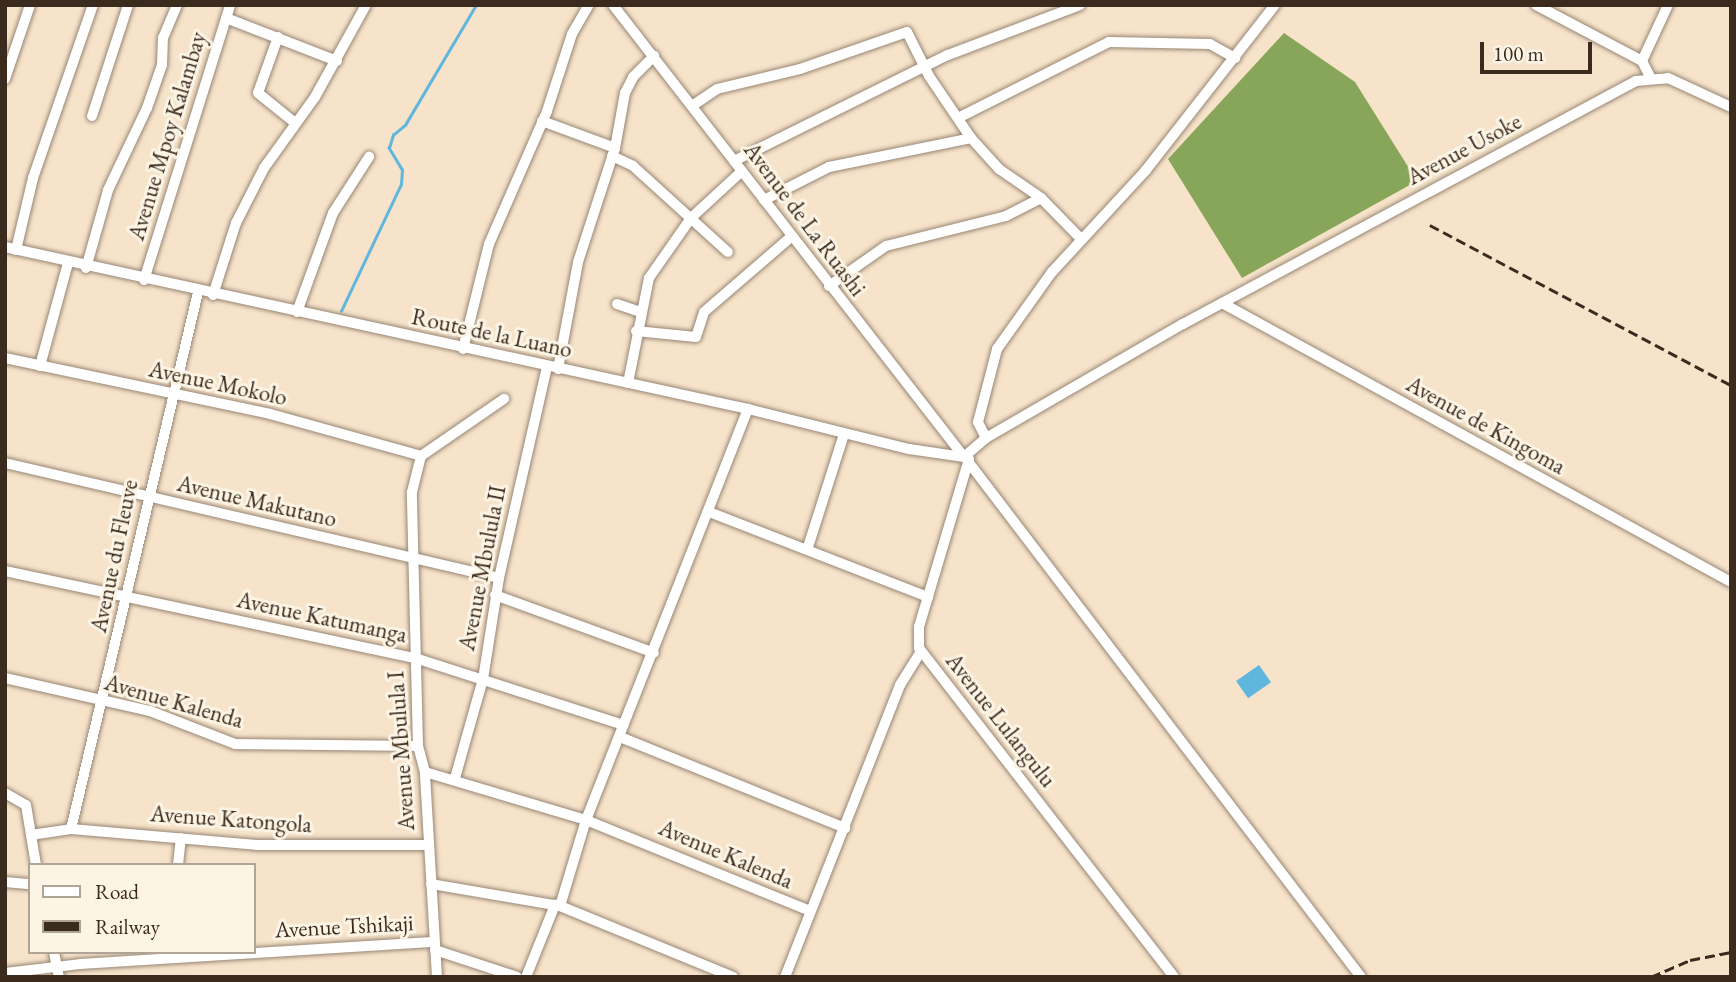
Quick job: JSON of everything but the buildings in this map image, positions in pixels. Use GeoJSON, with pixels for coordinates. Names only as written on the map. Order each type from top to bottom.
{"type":"FeatureCollection","features":[{"type":"Feature","properties":{"kind":"street"},"geometry":{"type":"LineString","coordinates":[[5,79],[30,5]]}},
{"type":"Feature","properties":{"kind":"street"},"geometry":{"type":"LineString","coordinates":[[11,249],[93,5]]}},
{"type":"Feature","properties":{"kind":"street"},"geometry":{"type":"LineString","coordinates":[[92,116],[128,5]]}},
{"type":"Feature","properties":{"kind":"street"},"geometry":{"type":"LineString","coordinates":[[86,268],[108,190],[147,108],[162,65],[163,38],[177,5]]}},
{"type":"Feature","properties":{"kind":"street","name":"Avenue Mpoy Kalambay"},"geometry":{"type":"LineString","coordinates":[[144,280],[230,5]]}},
{"type":"Feature","properties":{"kind":"street"},"geometry":{"type":"LineString","coordinates":[[213,295],[243,208],[267,161],[337,61],[366,5]]}},
{"type":"Feature","properties":{"kind":"street"},"geometry":{"type":"LineString","coordinates":[[463,349],[489,244],[542,121],[572,34],[589,5]]}},
{"type":"Feature","properties":{"kind":"street","name":"Avenue de La Ruashi"},"geometry":{"type":"LineString","coordinates":[[613,5],[829,286],[968,459],[1361,977]]}},
{"type":"Feature","properties":{"kind":"street"},"geometry":{"type":"LineString","coordinates":[[628,383],[636,331],[649,278],[691,218],[738,166],[925,66],[1080,5]]}},
{"type":"Feature","properties":{"kind":"street"},"geometry":{"type":"LineString","coordinates":[[986,438],[978,422],[997,349],[1080,238],[1146,170],[1275,5]]}},
{"type":"Feature","properties":{"kind":"street"},"geometry":{"type":"LineString","coordinates":[[1536,5],[1642,61],[1650,77],[1682,83],[1731,107]]}},
{"type":"Feature","properties":{"kind":"street"},"geometry":{"type":"LineString","coordinates":[[1642,61],[1668,5]]}},
{"type":"Feature","properties":{"kind":"street"},"geometry":{"type":"LineString","coordinates":[[226,18],[337,61]]}},
{"type":"Feature","properties":{"kind":"street"},"geometry":{"type":"LineString","coordinates":[[692,106],[717,89],[800,69],[904,31],[971,138],[999,169],[1041,198],[1080,238]]}},
{"type":"Feature","properties":{"kind":"street"},"geometry":{"type":"LineString","coordinates":[[278,37],[258,93],[295,124]]}},
{"type":"Feature","properties":{"kind":"street"},"geometry":{"type":"LineString","coordinates":[[958,118],[1109,42],[1210,44],[1235,58]]}},
{"type":"Feature","properties":{"kind":"street","name":"Avenue Mbulula II"},"geometry":{"type":"LineString","coordinates":[[455,778],[483,679],[499,578],[578,262],[614,152],[616,123],[628,85],[654,56]]}},
{"type":"Feature","properties":{"kind":"street","name":"Avenue Usoke"},"geometry":{"type":"LineString","coordinates":[[968,459],[986,438],[1222,303],[1650,77]]}},
{"type":"Feature","properties":{"kind":"street"},"geometry":{"type":"LineString","coordinates":[[542,121],[614,152],[728,252]]}},
{"type":"Feature","properties":{"kind":"street"},"geometry":{"type":"LineString","coordinates":[[764,200],[829,166],[971,138]]}},
{"type":"Feature","properties":{"kind":"street"},"geometry":{"type":"LineString","coordinates":[[297,312],[333,213],[369,157]]}},
{"type":"Feature","properties":{"kind":"street"},"geometry":{"type":"LineString","coordinates":[[829,286],[886,246],[1016,213],[1041,198]]}},
{"type":"Feature","properties":{"kind":"street"},"geometry":{"type":"LineString","coordinates":[[636,331],[696,337],[704,312],[791,237]]}},
{"type":"Feature","properties":{"kind":"street","name":"Route de la Luano"},"geometry":{"type":"LineString","coordinates":[[11,249],[86,268],[628,383],[748,409],[844,434],[968,459]]}},
{"type":"Feature","properties":{"kind":"street"},"geometry":{"type":"LineString","coordinates":[[40,366],[68,263]]}},
{"type":"Feature","properties":{"kind":"street","name":"Avenue du Fleuve"},"geometry":{"type":"LineString","coordinates":[[71,829],[198,292]]}},
{"type":"Feature","properties":{"kind":"street","name":"Avenue de Kingoma"},"geometry":{"type":"LineString","coordinates":[[1222,303],[1731,582]]}},
{"type":"Feature","properties":{"kind":"street"},"geometry":{"type":"LineString","coordinates":[[617,304],[640,312]]}},
{"type":"Feature","properties":{"kind":"street","name":"Avenue Mokolo"},"geometry":{"type":"LineString","coordinates":[[5,358],[270,414],[421,456]]}},
{"type":"Feature","properties":{"kind":"street"},"geometry":{"type":"LineString","coordinates":[[421,456],[504,399]]}},
{"type":"Feature","properties":{"kind":"street"},"geometry":{"type":"LineString","coordinates":[[526,977],[558,905],[586,820],[748,409]]}},
{"type":"Feature","properties":{"kind":"street"},"geometry":{"type":"LineString","coordinates":[[808,547],[844,434]]}},
{"type":"Feature","properties":{"kind":"street","name":"Avenue Mbulula I"},"geometry":{"type":"LineString","coordinates":[[421,456],[411,506],[415,559],[415,658],[418,746],[425,772],[437,977]]}},
{"type":"Feature","properties":{"kind":"street","name":"Avenue Lulangulu"},"geometry":{"type":"LineString","coordinates":[[968,459],[917,638],[921,652],[1174,977]]}},
{"type":"Feature","properties":{"kind":"street","name":"Avenue Makutano"},"geometry":{"type":"LineString","coordinates":[[5,463],[499,578]]}},
{"type":"Feature","properties":{"kind":"street"},"geometry":{"type":"LineString","coordinates":[[709,512],[808,547],[929,597]]}},
{"type":"Feature","properties":{"kind":"street","name":"Avenue Katumanga"},"geometry":{"type":"LineString","coordinates":[[5,571],[415,658],[624,724]]}},
{"type":"Feature","properties":{"kind":"street"},"geometry":{"type":"LineString","coordinates":[[495,595],[654,653]]}},
{"type":"Feature","properties":{"kind":"street"},"geometry":{"type":"LineString","coordinates":[[785,977],[900,685],[921,652]]}},
{"type":"Feature","properties":{"kind":"street","name":"Avenue Kalenda"},"geometry":{"type":"LineString","coordinates":[[5,678],[174,718],[235,744],[418,746]]}},
{"type":"Feature","properties":{"kind":"street"},"geometry":{"type":"LineString","coordinates":[[620,737],[845,828]]}},
{"type":"Feature","properties":{"kind":"street","name":"Avenue Kalenda"},"geometry":{"type":"LineString","coordinates":[[425,772],[455,778],[586,820],[810,911]]}},
{"type":"Feature","properties":{"kind":"street"},"geometry":{"type":"LineString","coordinates":[[5,793],[23,800],[36,863]]}},
{"type":"Feature","properties":{"kind":"street","name":"Avenue Katongola"},"geometry":{"type":"LineString","coordinates":[[32,835],[71,829],[293,846],[428,845]]}},
{"type":"Feature","properties":{"kind":"street"},"geometry":{"type":"LineString","coordinates":[[178,863],[181,838]]}},
{"type":"Feature","properties":{"kind":"street"},"geometry":{"type":"LineString","coordinates":[[5,882],[28,884]]}},
{"type":"Feature","properties":{"kind":"street"},"geometry":{"type":"LineString","coordinates":[[431,884],[558,905],[733,977]]}},
{"type":"Feature","properties":{"kind":"street"},"geometry":{"type":"LineString","coordinates":[[435,946],[517,977]]}},
{"type":"Feature","properties":{"kind":"street","name":"Avenue Tshikaji"},"geometry":{"type":"LineString","coordinates":[[256,953],[435,946]]}},
{"type":"Feature","properties":{"kind":"street","name":"Avenue Tshikaji"},"geometry":{"type":"LineString","coordinates":[[5,973],[58,971],[172,956],[225,954]]}},
{"type":"Feature","properties":{"kind":"green space"},"geometry":{"type":"Polygon","coordinates":[[[1284,33],[1355,82],[1417,181],[1242,278],[1168,159],[1284,33]]]}},
{"type":"Feature","properties":{"kind":"water"},"geometry":{"type":"Polygon","coordinates":[[[1259,665],[1271,682],[1248,698],[1236,681],[1259,665]]]}},
{"type":"Feature","properties":{"kind":"waterway"},"geometry":{"type":"LineString","coordinates":[[341,311],[401,184],[402,170],[389,148],[393,135],[405,125],[476,5]]}},
{"type":"Feature","properties":{"kind":"railway"},"geometry":{"type":"LineString","coordinates":[[1430,225],[1731,385]]}},
{"type":"Feature","properties":{"kind":"railway"},"geometry":{"type":"LineString","coordinates":[[1651,977],[1690,960],[1731,952]]}}]}
